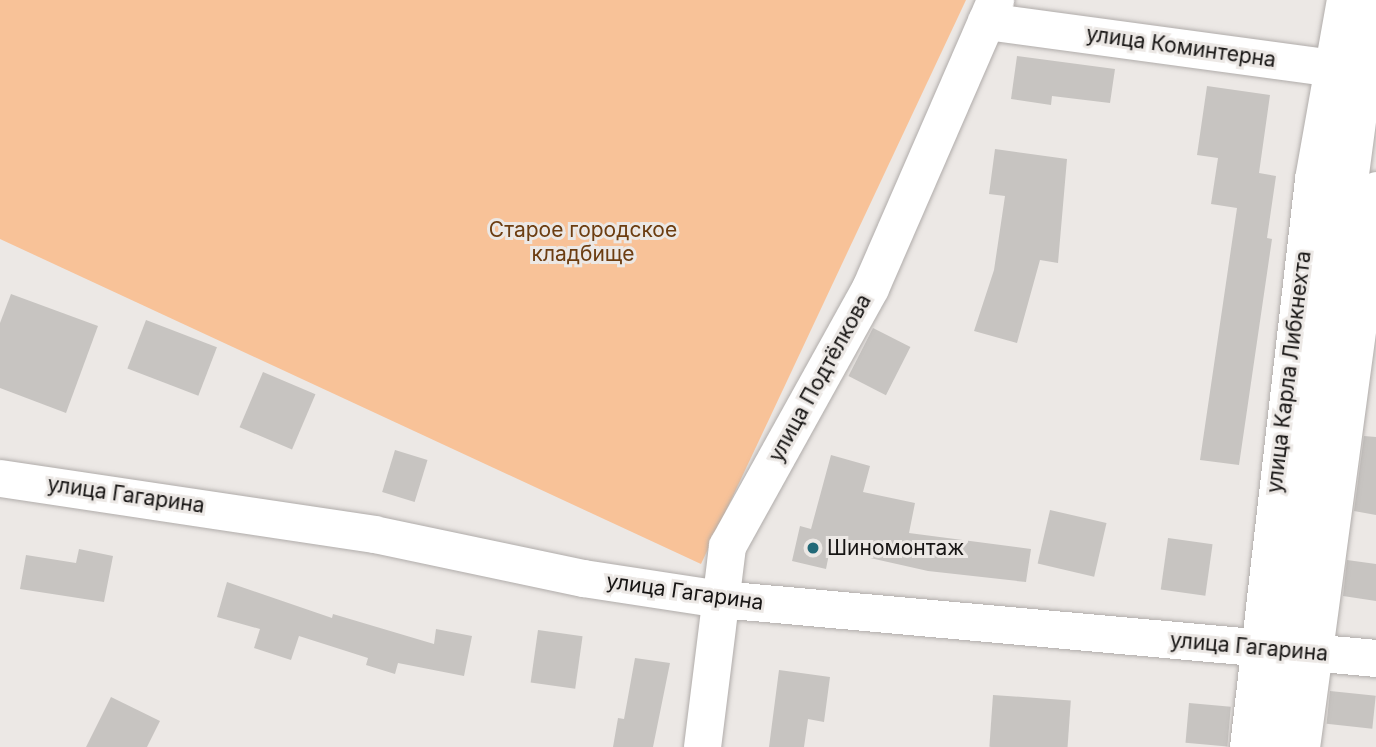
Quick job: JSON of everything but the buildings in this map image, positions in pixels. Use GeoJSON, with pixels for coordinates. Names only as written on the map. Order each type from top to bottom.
{"type":"FeatureCollection","features":[{"type":"Feature","properties":{"kind":"street","name":"улица Карла Либкнехта"},"geometry":{"type":"LineString","coordinates":[[1345,0],[1357,71]]}},
{"type":"Feature","properties":{"kind":"street","name":"улица Карла Либкнехта"},"geometry":{"type":"LineString","coordinates":[[1275,747],[1284,650],[1357,71],[1373,0]]}},
{"type":"Feature","properties":{"kind":"street","name":"улица Коминтерна"},"geometry":{"type":"LineString","coordinates":[[990,10],[1357,71]]}},
{"type":"Feature","properties":{"kind":"street","name":"улица Подтёлкова"},"geometry":{"type":"LineString","coordinates":[[702,747],[727,546],[870,288],[990,10]]}},
{"type":"Feature","properties":{"kind":"street","name":"улица Карла Либкнехта"},"geometry":{"type":"LineString","coordinates":[[1248,747],[1284,650],[1376,190]]}},
{"type":"Feature","properties":{"kind":"street","name":"улица Гагарина"},"geometry":{"type":"LineString","coordinates":[[0,478],[361,532],[583,578],[720,599],[1376,658]]}},
{"type":"Feature","properties":{"kind":"street","name":"улица Карла Либкнехта"},"geometry":{"type":"LineString","coordinates":[[1284,650],[1301,747]]}},
{"type":"Feature","properties":{"kind":"green space","name":"Старое городское кладбище"},"geometry":{"type":"Polygon","coordinates":[[[0,0],[966,0],[701,564],[0,239],[0,0]]]}},
{"type":"Feature","properties":{"kind":"place","name":"Шиномонтаж"},"geometry":{"type":"Point","coordinates":[813,548]}}]}
